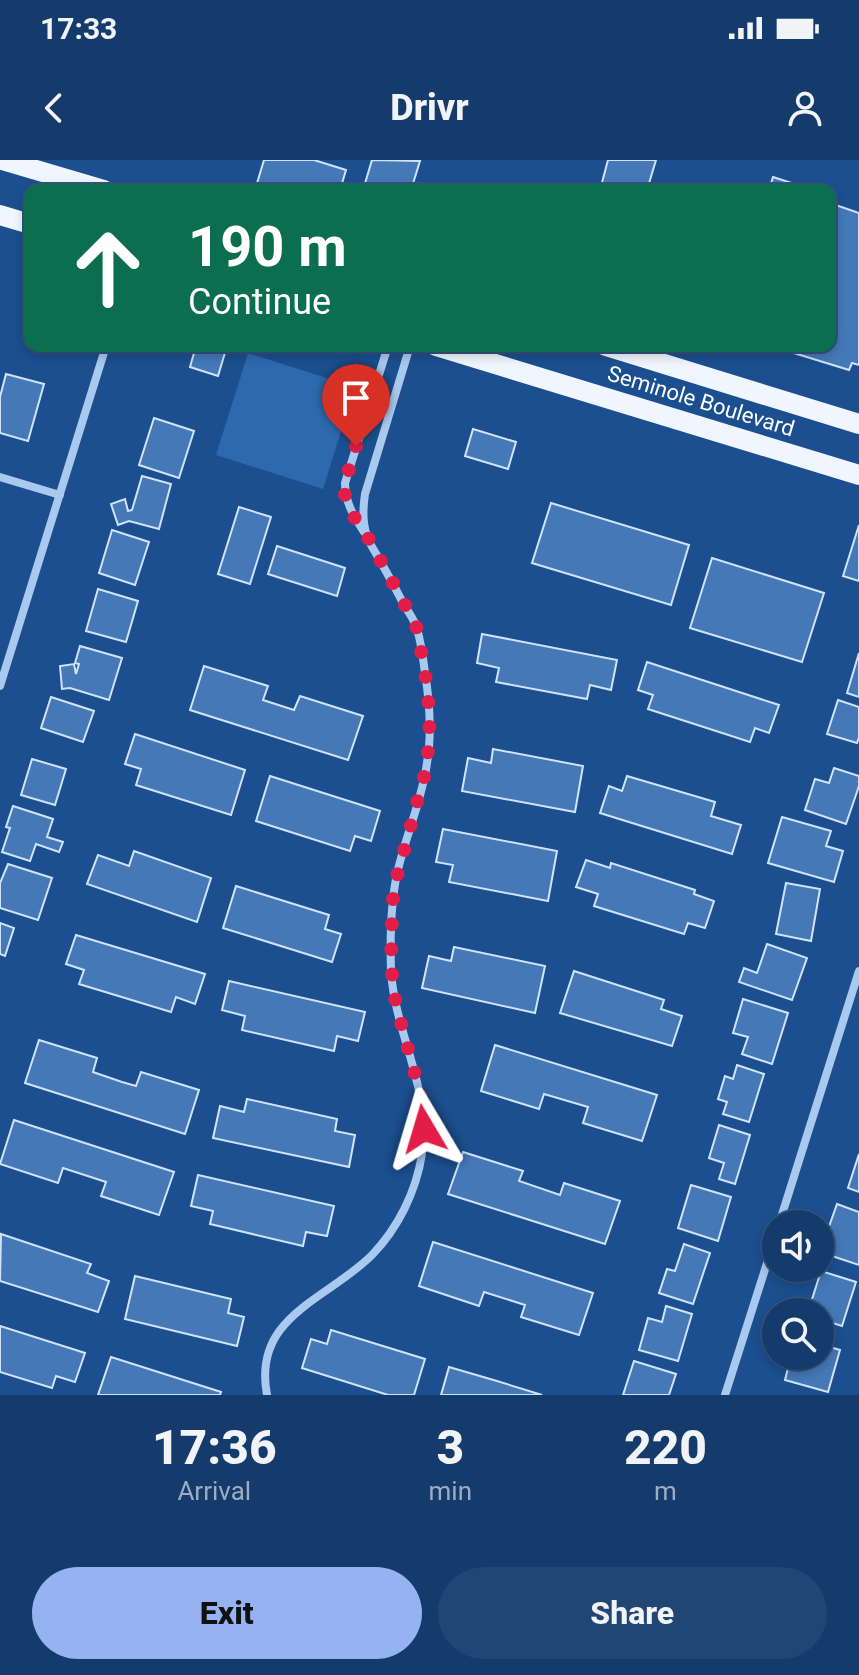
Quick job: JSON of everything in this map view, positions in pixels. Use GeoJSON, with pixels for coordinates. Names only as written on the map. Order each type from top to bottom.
{"type":"FeatureCollection","features":[{"type":"Feature","properties":{"kind":"main road"},"geometry":{"type":"LineString","coordinates":[[2,160],[84,184]]}},
{"type":"Feature","properties":{"kind":"main road"},"geometry":{"type":"LineString","coordinates":[[0,215],[24,222]]}},
{"type":"Feature","properties":{"kind":"main road","name":"Seminole Boulevard"},"geometry":{"type":"LineString","coordinates":[[456,352],[859,475]]}},
{"type":"Feature","properties":{"kind":"main road","name":"Seminole Boulevard"},"geometry":{"type":"LineString","coordinates":[[625,352],[859,424]]}},
{"type":"Feature","properties":{"kind":"street"},"geometry":{"type":"LineString","coordinates":[[0,686],[104,352]]}},
{"type":"Feature","properties":{"kind":"street"},"geometry":{"type":"LineString","coordinates":[[267,1395],[265,1376],[268,1353],[280,1329],[303,1306],[359,1267],[387,1237],[410,1198],[422,1153],[423,1104],[396,1005],[391,941],[397,876],[427,766],[430,717],[425,672],[416,625],[350,511],[345,495],[345,483],[386,352]]}},
{"type":"Feature","properties":{"kind":"street"},"geometry":{"type":"LineString","coordinates":[[367,536],[365,494],[408,352]]}},
{"type":"Feature","properties":{"kind":"street"},"geometry":{"type":"LineString","coordinates":[[0,477],[60,495]]}},
{"type":"Feature","properties":{"kind":"street"},"geometry":{"type":"LineString","coordinates":[[783,1210],[859,971]]}},
{"type":"Feature","properties":{"kind":"street"},"geometry":{"type":"LineString","coordinates":[[725,1395],[762,1279]]}},
{"type":"Feature","properties":{"kind":"shaded area"},"geometry":{"type":"Polygon","coordinates":[[[248,353],[355,387],[323,489],[216,455],[248,353]]]}},
{"type":"Feature","properties":{"kind":"building"},"geometry":{"type":"Polygon","coordinates":[[[264,160],[314,160],[346,170],[342,184],[257,184],[264,160]]]}},
{"type":"Feature","properties":{"kind":"building"},"geometry":{"type":"Polygon","coordinates":[[[372,160],[420,161],[413,184],[365,184],[372,160]]]}},
{"type":"Feature","properties":{"kind":"building"},"geometry":{"type":"Polygon","coordinates":[[[608,160],[656,160],[649,184],[602,184],[608,160]]]}},
{"type":"Feature","properties":{"kind":"building"},"geometry":{"type":"Polygon","coordinates":[[[773,177],[795,184],[771,184],[773,177]]]}},
{"type":"Feature","properties":{"kind":"building"},"geometry":{"type":"Polygon","coordinates":[[[836,205],[859,213],[859,365],[852,363],[849,370],[790,352],[836,352],[836,205]]]}},
{"type":"Feature","properties":{"kind":"building"},"geometry":{"type":"Polygon","coordinates":[[[194,352],[225,352],[218,376],[190,367],[194,352]]]}},
{"type":"Feature","properties":{"kind":"building"},"geometry":{"type":"Polygon","coordinates":[[[6,374],[44,384],[28,441],[0,433],[0,397],[6,374]]]}},
{"type":"Feature","properties":{"kind":"building"},"geometry":{"type":"Polygon","coordinates":[[[154,418],[194,431],[179,478],[139,465],[154,418]]]}},
{"type":"Feature","properties":{"kind":"building"},"geometry":{"type":"Polygon","coordinates":[[[473,429],[516,442],[508,469],[465,456],[473,429]]]}},
{"type":"Feature","properties":{"kind":"building"},"geometry":{"type":"Polygon","coordinates":[[[142,476],[171,484],[159,529],[129,521],[118,525],[111,504],[125,499],[128,511],[132,510],[142,476]]]}},
{"type":"Feature","properties":{"kind":"building"},"geometry":{"type":"Polygon","coordinates":[[[551,503],[689,545],[671,605],[532,563],[551,503]]]}},
{"type":"Feature","properties":{"kind":"building"},"geometry":{"type":"Polygon","coordinates":[[[239,507],[271,517],[250,584],[218,574],[239,507]]]}},
{"type":"Feature","properties":{"kind":"building"},"geometry":{"type":"Polygon","coordinates":[[[859,525],[859,581],[843,576],[859,525]]]}},
{"type":"Feature","properties":{"kind":"building"},"geometry":{"type":"Polygon","coordinates":[[[112,530],[149,542],[135,585],[99,573],[112,530]]]}},
{"type":"Feature","properties":{"kind":"building"},"geometry":{"type":"Polygon","coordinates":[[[277,546],[345,568],[337,596],[268,574],[277,546]]]}},
{"type":"Feature","properties":{"kind":"building"},"geometry":{"type":"Polygon","coordinates":[[[712,558],[824,593],[802,662],[690,628],[712,558]]]}},
{"type":"Feature","properties":{"kind":"building"},"geometry":{"type":"Polygon","coordinates":[[[98,589],[138,601],[126,642],[86,631],[98,589]]]}},
{"type":"Feature","properties":{"kind":"building"},"geometry":{"type":"Polygon","coordinates":[[[482,634],[617,660],[611,690],[590,685],[587,699],[496,682],[499,668],[477,663],[482,634]]]}},
{"type":"Feature","properties":{"kind":"building"},"geometry":{"type":"Polygon","coordinates":[[[80,646],[122,658],[109,700],[70,688],[62,689],[60,666],[74,664],[76,674],[79,664],[75,663],[80,646]]]}},
{"type":"Feature","properties":{"kind":"building"},"geometry":{"type":"Polygon","coordinates":[[[859,653],[859,697],[847,693],[859,653]]]}},
{"type":"Feature","properties":{"kind":"building"},"geometry":{"type":"Polygon","coordinates":[[[647,662],[779,705],[769,733],[755,728],[750,742],[648,709],[653,695],[638,690],[647,662]]]}},
{"type":"Feature","properties":{"kind":"building"},"geometry":{"type":"Polygon","coordinates":[[[204,666],[268,686],[263,700],[294,710],[300,696],[363,716],[348,760],[190,710],[204,666]]]}},
{"type":"Feature","properties":{"kind":"building"},"geometry":{"type":"Polygon","coordinates":[[[51,697],[94,711],[83,742],[41,728],[51,697]]]}},
{"type":"Feature","properties":{"kind":"building"},"geometry":{"type":"Polygon","coordinates":[[[838,700],[859,707],[857,743],[827,734],[838,700]]]}},
{"type":"Feature","properties":{"kind":"building"},"geometry":{"type":"Polygon","coordinates":[[[135,734],[245,770],[231,815],[136,785],[141,769],[125,764],[135,734]]]}},
{"type":"Feature","properties":{"kind":"building"},"geometry":{"type":"Polygon","coordinates":[[[493,749],[583,766],[575,812],[462,791],[468,758],[491,763],[493,749]]]}},
{"type":"Feature","properties":{"kind":"building"},"geometry":{"type":"Polygon","coordinates":[[[32,759],[66,769],[55,805],[21,795],[32,759]]]}},
{"type":"Feature","properties":{"kind":"building"},"geometry":{"type":"Polygon","coordinates":[[[834,768],[859,776],[859,786],[846,824],[805,810],[815,779],[829,783],[834,768]]]}},
{"type":"Feature","properties":{"kind":"building"},"geometry":{"type":"Polygon","coordinates":[[[270,776],[380,811],[371,841],[355,836],[350,851],[256,821],[270,776]]]}},
{"type":"Feature","properties":{"kind":"building"},"geometry":{"type":"Polygon","coordinates":[[[627,776],[715,802],[711,816],[741,825],[732,854],[600,813],[609,786],[622,791],[627,776]]]}},
{"type":"Feature","properties":{"kind":"building"},"geometry":{"type":"Polygon","coordinates":[[[13,806],[53,819],[47,837],[63,842],[59,852],[36,844],[30,861],[2,852],[13,806]]]}},
{"type":"Feature","properties":{"kind":"building"},"geometry":{"type":"Polygon","coordinates":[[[782,817],[831,831],[826,846],[843,851],[834,882],[768,863],[782,817]]]}},
{"type":"Feature","properties":{"kind":"building"},"geometry":{"type":"Polygon","coordinates":[[[443,829],[557,851],[548,901],[449,882],[453,865],[436,862],[443,829]]]}},
{"type":"Feature","properties":{"kind":"building"},"geometry":{"type":"Polygon","coordinates":[[[134,851],[211,878],[197,922],[87,884],[98,855],[129,866],[134,851]]]}},
{"type":"Feature","properties":{"kind":"building"},"geometry":{"type":"Polygon","coordinates":[[[586,860],[610,868],[611,863],[695,890],[694,894],[714,901],[705,928],[688,923],[684,934],[594,906],[598,894],[576,887],[586,860]]]}},
{"type":"Feature","properties":{"kind":"building"},"geometry":{"type":"Polygon","coordinates":[[[8,864],[52,878],[38,920],[0,908],[0,883],[8,864]]]}},
{"type":"Feature","properties":{"kind":"building"},"geometry":{"type":"Polygon","coordinates":[[[786,883],[820,889],[811,941],[776,934],[786,883]]]}},
{"type":"Feature","properties":{"kind":"building"},"geometry":{"type":"Polygon","coordinates":[[[236,886],[329,915],[325,929],[341,934],[332,962],[223,928],[236,886]]]}},
{"type":"Feature","properties":{"kind":"building"},"geometry":{"type":"Polygon","coordinates":[[[0,923],[14,928],[5,956],[0,954],[0,923]]]}},
{"type":"Feature","properties":{"kind":"building"},"geometry":{"type":"Polygon","coordinates":[[[76,935],[205,974],[195,1004],[176,997],[171,1012],[79,984],[84,970],[66,964],[76,935]]]}},
{"type":"Feature","properties":{"kind":"building"},"geometry":{"type":"Polygon","coordinates":[[[767,944],[807,958],[792,1000],[739,982],[744,968],[757,973],[767,944]]]}},
{"type":"Feature","properties":{"kind":"building"},"geometry":{"type":"Polygon","coordinates":[[[454,947],[545,966],[535,1013],[422,988],[429,956],[451,961],[454,947]]]}},
{"type":"Feature","properties":{"kind":"building"},"geometry":{"type":"Polygon","coordinates":[[[574,971],[664,1000],[661,1009],[682,1016],[672,1046],[560,1013],[574,971]]]}},
{"type":"Feature","properties":{"kind":"building"},"geometry":{"type":"Polygon","coordinates":[[[229,981],[365,1012],[358,1041],[337,1036],[334,1051],[242,1030],[245,1016],[222,1010],[229,981]]]}},
{"type":"Feature","properties":{"kind":"building"},"geometry":{"type":"Polygon","coordinates":[[[743,999],[788,1013],[772,1064],[742,1054],[748,1037],[733,1033],[743,999]]]}},
{"type":"Feature","properties":{"kind":"building"},"geometry":{"type":"Polygon","coordinates":[[[39,1040],[97,1058],[93,1072],[122,1082],[136,1086],[141,1072],[199,1090],[185,1134],[25,1083],[39,1040]]]}},
{"type":"Feature","properties":{"kind":"building"},"geometry":{"type":"Polygon","coordinates":[[[495,1045],[657,1095],[642,1141],[583,1123],[588,1107],[544,1094],[539,1109],[481,1091],[495,1045]]]}},
{"type":"Feature","properties":{"kind":"building"},"geometry":{"type":"Polygon","coordinates":[[[737,1065],[764,1074],[749,1122],[723,1114],[727,1102],[718,1099],[725,1076],[733,1079],[737,1065]]]}},
{"type":"Feature","properties":{"kind":"building"},"geometry":{"type":"Polygon","coordinates":[[[247,1099],[337,1119],[335,1131],[355,1135],[349,1167],[213,1138],[220,1106],[244,1112],[247,1099]]]}},
{"type":"Feature","properties":{"kind":"building"},"geometry":{"type":"Polygon","coordinates":[[[14,1120],[174,1172],[159,1215],[101,1196],[106,1182],[63,1168],[58,1183],[0,1164],[14,1120]]]}},
{"type":"Feature","properties":{"kind":"building"},"geometry":{"type":"Polygon","coordinates":[[[719,1125],[750,1135],[735,1184],[719,1179],[724,1163],[709,1158],[719,1125]]]}},
{"type":"Feature","properties":{"kind":"building"},"geometry":{"type":"Polygon","coordinates":[[[463,1152],[523,1171],[519,1181],[560,1195],[564,1183],[620,1201],[605,1244],[448,1194],[463,1152]]]}},
{"type":"Feature","properties":{"kind":"building"},"geometry":{"type":"Polygon","coordinates":[[[859,1154],[859,1192],[848,1188],[859,1154]]]}},
{"type":"Feature","properties":{"kind":"building"},"geometry":{"type":"Polygon","coordinates":[[[198,1175],[334,1206],[327,1236],[306,1232],[303,1246],[210,1224],[213,1211],[191,1206],[198,1175]]]}},
{"type":"Feature","properties":{"kind":"building"},"geometry":{"type":"Polygon","coordinates":[[[691,1185],[731,1197],[718,1241],[678,1228],[691,1185]]]}},
{"type":"Feature","properties":{"kind":"building"},"geometry":{"type":"Polygon","coordinates":[[[837,1204],[859,1212],[859,1265],[834,1257],[834,1212],[837,1204]]]}},
{"type":"Feature","properties":{"kind":"building"},"geometry":{"type":"Polygon","coordinates":[[[1,1234],[91,1264],[87,1273],[109,1281],[98,1312],[0,1281],[1,1234]]]}},
{"type":"Feature","properties":{"kind":"building"},"geometry":{"type":"Polygon","coordinates":[[[433,1242],[593,1293],[579,1335],[521,1317],[525,1305],[484,1292],[479,1306],[419,1286],[433,1242]]]}},
{"type":"Feature","properties":{"kind":"building"},"geometry":{"type":"Polygon","coordinates":[[[684,1244],[710,1253],[693,1304],[659,1293],[667,1269],[675,1271],[684,1244]]]}},
{"type":"Feature","properties":{"kind":"building"},"geometry":{"type":"Polygon","coordinates":[[[834,1275],[856,1282],[842,1326],[834,1323],[834,1298],[812,1298],[818,1282],[834,1282],[834,1275]]]}},
{"type":"Feature","properties":{"kind":"building"},"geometry":{"type":"Polygon","coordinates":[[[135,1276],[231,1299],[228,1313],[244,1317],[237,1346],[125,1319],[135,1276]]]}},
{"type":"Feature","properties":{"kind":"building"},"geometry":{"type":"Polygon","coordinates":[[[666,1306],[692,1314],[678,1361],[639,1350],[648,1318],[662,1322],[666,1306]]]}},
{"type":"Feature","properties":{"kind":"building"},"geometry":{"type":"Polygon","coordinates":[[[0,1326],[85,1353],[75,1382],[56,1376],[52,1388],[0,1372],[0,1326]]]}},
{"type":"Feature","properties":{"kind":"building"},"geometry":{"type":"Polygon","coordinates":[[[331,1330],[425,1359],[414,1395],[388,1395],[302,1368],[311,1339],[327,1344],[331,1330]]]}},
{"type":"Feature","properties":{"kind":"building"},"geometry":{"type":"Polygon","coordinates":[[[834,1348],[840,1350],[828,1392],[785,1380],[788,1370],[834,1370],[834,1348]]]}},
{"type":"Feature","properties":{"kind":"building"},"geometry":{"type":"Polygon","coordinates":[[[111,1357],[221,1392],[220,1395],[98,1395],[111,1357]]]}},
{"type":"Feature","properties":{"kind":"building"},"geometry":{"type":"Polygon","coordinates":[[[634,1361],[676,1374],[669,1395],[623,1395],[634,1361]]]}},
{"type":"Feature","properties":{"kind":"building"},"geometry":{"type":"Polygon","coordinates":[[[449,1367],[497,1381],[542,1395],[441,1395],[449,1367]]]}},
{"type":"Feature","properties":{"kind":"route"},"geometry":{"type":"LineString","coordinates":[[356,446],[345,483],[345,495],[350,511],[416,625],[430,717],[427,766],[397,876],[391,941],[396,1005],[423,1104],[424,1129]]}}]}
